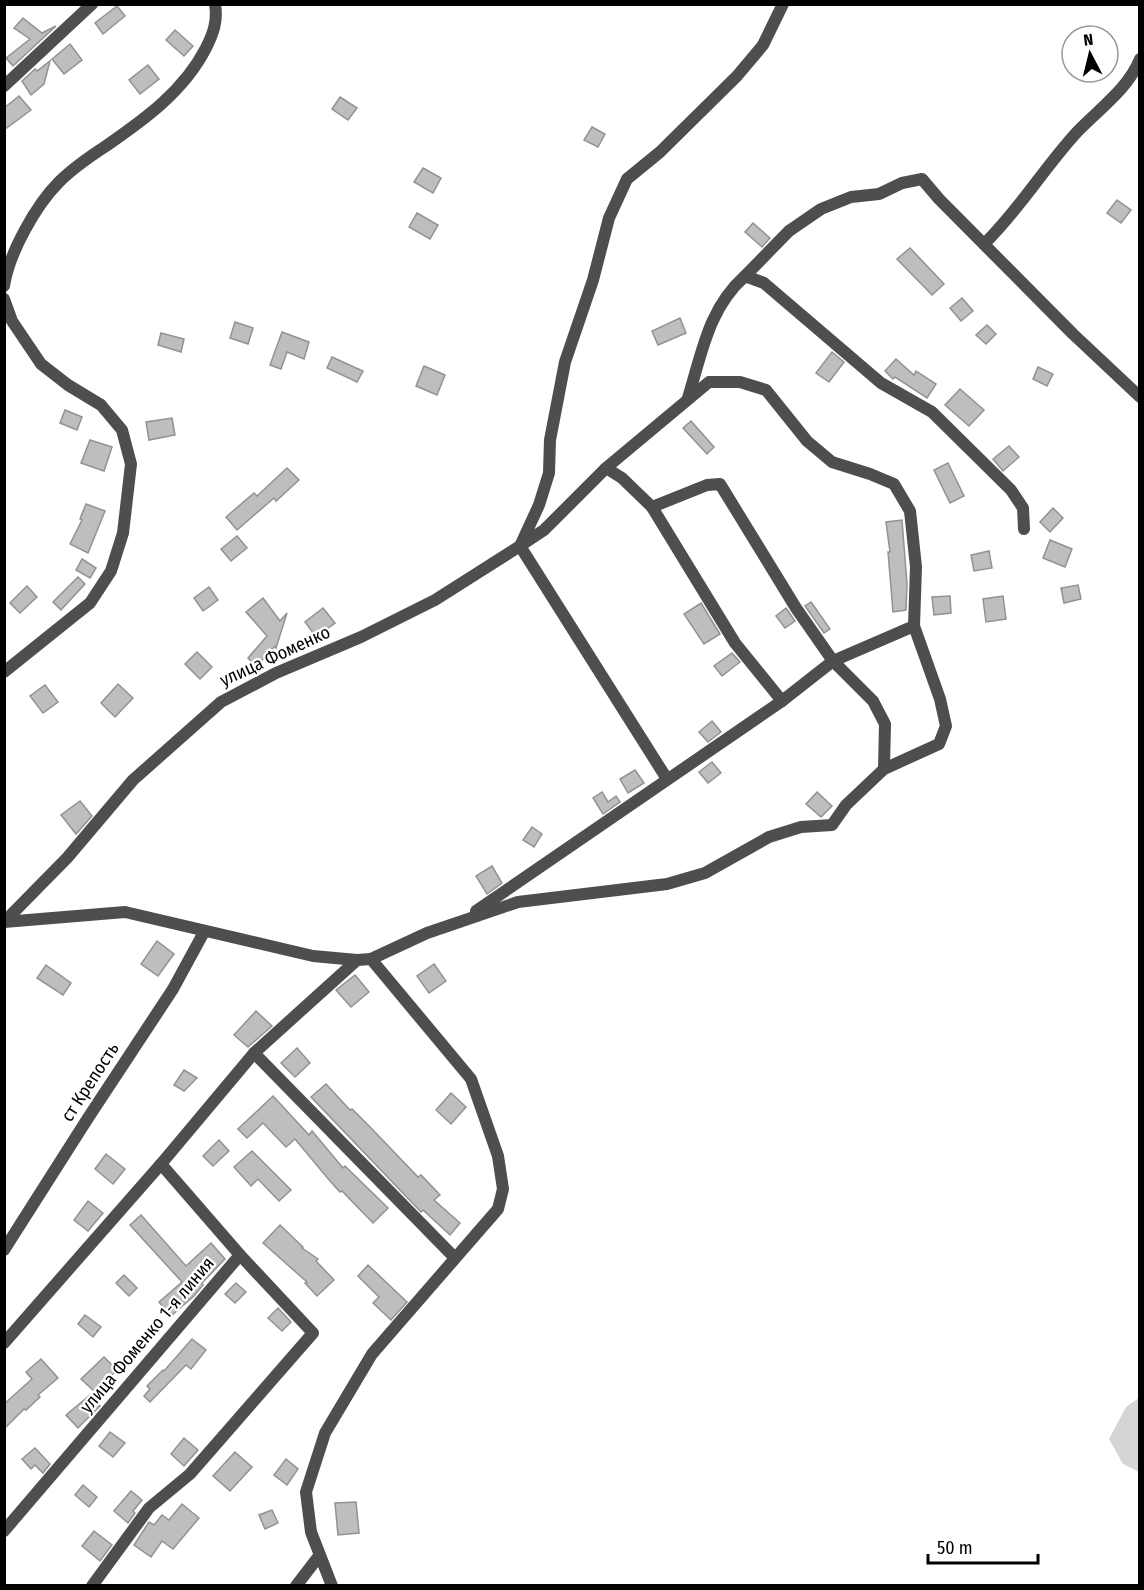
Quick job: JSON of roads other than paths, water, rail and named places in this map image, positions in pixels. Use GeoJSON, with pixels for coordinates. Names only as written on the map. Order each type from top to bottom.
{"type":"FeatureCollection","features":[{"type":"Feature","properties":{"kind":"street"},"geometry":{"type":"LineString","coordinates":[[4,86],[92,4]]}},
{"type":"Feature","properties":{"kind":"street"},"geometry":{"type":"LineString","coordinates":[[4,286],[6,272],[15,250],[41,204],[57,183],[74,168],[144,119],[167,100],[189,74],[214,32],[217,13],[215,4]]}},
{"type":"Feature","properties":{"kind":"street"},"geometry":{"type":"LineString","coordinates":[[667,779],[520,546],[540,505],[549,473],[550,440],[566,362],[593,280],[609,218],[627,179],[660,152],[737,76],[763,45],[783,4]]}},
{"type":"Feature","properties":{"kind":"street"},"geometry":{"type":"LineString","coordinates":[[984,244],[1015,211],[1078,131],[1108,102],[1136,69],[1140,59]]}},
{"type":"Feature","properties":{"kind":"street"},"geometry":{"type":"LineString","coordinates":[[688,398],[713,316],[730,290],[789,231],[821,209],[851,197],[879,194],[902,183],[922,179],[1073,334],[1140,397]]}},
{"type":"Feature","properties":{"kind":"street"},"geometry":{"type":"LineString","coordinates":[[745,276],[764,283],[880,383],[932,412],[1011,490],[1023,508],[1024,529]]}},
{"type":"Feature","properties":{"kind":"street"},"geometry":{"type":"LineString","coordinates":[[4,299],[12,321],[41,364],[68,385],[101,405],[122,430],[131,464],[123,533],[111,571],[90,603],[4,672]]}},
{"type":"Feature","properties":{"kind":"street","name":"улица Фоменко"},"geometry":{"type":"LineString","coordinates":[[4,922],[67,858],[133,780],[221,702],[276,673],[361,637],[435,600],[520,546],[544,530],[606,468],[709,382],[740,382],[766,390],[807,441],[832,462],[894,484],[910,511],[916,567],[914,626]]}},
{"type":"Feature","properties":{"kind":"street"},"geometry":{"type":"LineString","coordinates":[[606,468],[622,478],[652,507],[735,643],[782,701]]}},
{"type":"Feature","properties":{"kind":"street"},"geometry":{"type":"LineString","coordinates":[[652,507],[707,485],[720,484],[796,608],[833,661],[873,701],[885,724],[884,769]]}},
{"type":"Feature","properties":{"kind":"street"},"geometry":{"type":"LineString","coordinates":[[4,922],[125,912],[313,956],[357,960],[371,959],[427,933],[519,902],[667,884],[705,873],[769,837],[801,827],[832,825],[846,805],[884,769],[939,744],[946,726],[940,699],[914,626],[833,661],[782,701],[465,919]]}},
{"type":"Feature","properties":{"kind":"street","name":"ст Крепость"},"geometry":{"type":"LineString","coordinates":[[4,1251],[173,989],[204,932]]}},
{"type":"Feature","properties":{"kind":"street"},"geometry":{"type":"LineString","coordinates":[[332,1586],[311,1532],[306,1492],[325,1433],[372,1354],[498,1209],[503,1189],[498,1156],[471,1079],[371,959]]}},
{"type":"Feature","properties":{"kind":"street"},"geometry":{"type":"LineString","coordinates":[[4,1343],[161,1164],[254,1053],[357,960]]}},
{"type":"Feature","properties":{"kind":"street"},"geometry":{"type":"LineString","coordinates":[[254,1053],[455,1258]]}},
{"type":"Feature","properties":{"kind":"street","name":"улица Фоменко 1-я линия"},"geometry":{"type":"LineString","coordinates":[[4,1531],[240,1255],[161,1164]]}},
{"type":"Feature","properties":{"kind":"street"},"geometry":{"type":"LineString","coordinates":[[92,1586],[149,1508],[190,1474],[314,1333],[240,1255]]}},
{"type":"Feature","properties":{"kind":"street"},"geometry":{"type":"LineString","coordinates":[[296,1586],[319,1556]]}}]}
